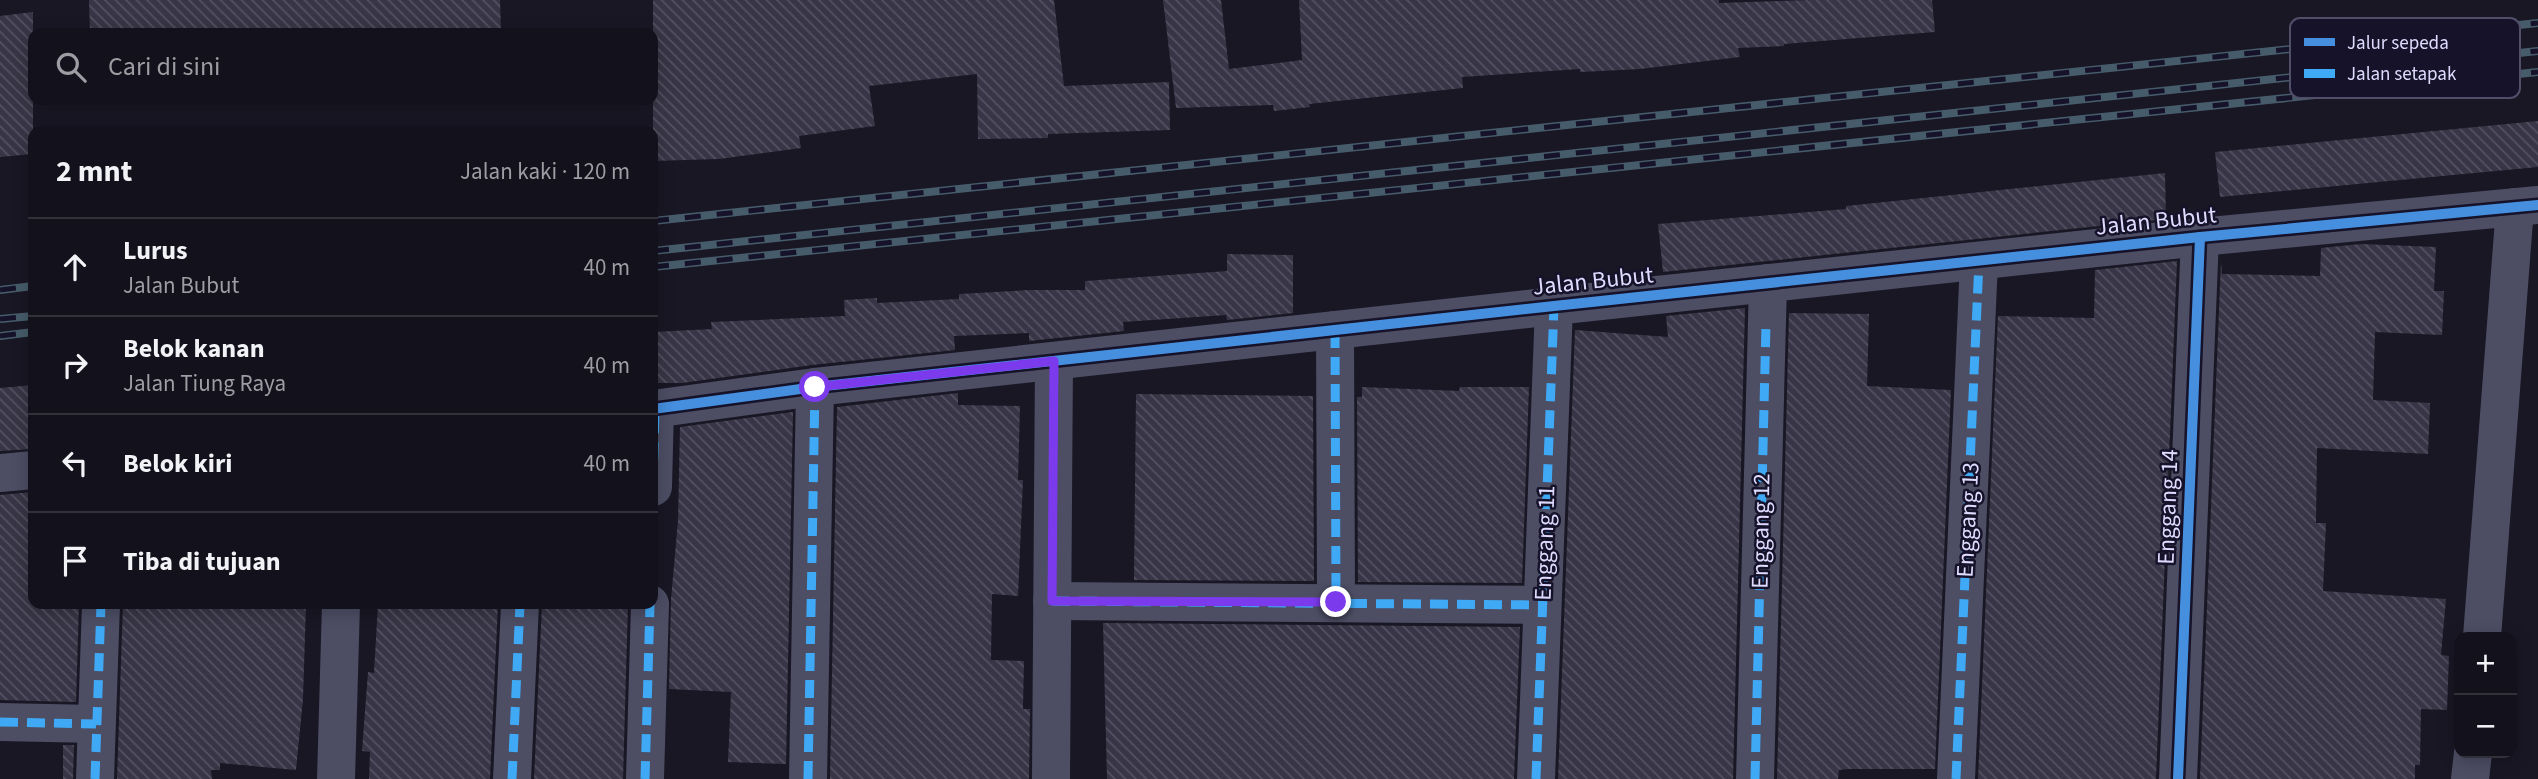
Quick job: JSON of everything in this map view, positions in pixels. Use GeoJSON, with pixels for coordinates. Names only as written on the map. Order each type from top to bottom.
{"type":"FeatureCollection","features":[{"type":"Feature","properties":{"kind":"street","name":"Jalan Bubut"},"geometry":{"type":"LineString","coordinates":[[658,408],[815,387],[1553,306],[2200,237],[2527,206]]}},
{"type":"Feature","properties":{"kind":"street"},"geometry":{"type":"LineString","coordinates":[[2483,632],[2527,206]]}},
{"type":"Feature","properties":{"kind":"street","name":"Enggang 14"},"geometry":{"type":"LineString","coordinates":[[2178,779],[2200,237]]}},
{"type":"Feature","properties":{"kind":"street","name":"Enggang 13"},"geometry":{"type":"LineString","coordinates":[[1956,779],[1979,261]]}},
{"type":"Feature","properties":{"kind":"street","name":"Enggang 12"},"geometry":{"type":"LineString","coordinates":[[1755,779],[1769,283]]}},
{"type":"Feature","properties":{"kind":"street","name":"Enggang 11"},"geometry":{"type":"LineString","coordinates":[[1536,779],[1553,306]]}},
{"type":"Feature","properties":{"kind":"street"},"geometry":{"type":"LineString","coordinates":[[1335,330],[1336,602]]}},
{"type":"Feature","properties":{"kind":"street"},"geometry":{"type":"LineString","coordinates":[[1051,779],[1054,361]]}},
{"type":"Feature","properties":{"kind":"street"},"geometry":{"type":"LineString","coordinates":[[808,779],[815,387]]}},
{"type":"Feature","properties":{"kind":"street"},"geometry":{"type":"LineString","coordinates":[[0,473],[28,470]]}},
{"type":"Feature","properties":{"kind":"street"},"geometry":{"type":"LineString","coordinates":[[1052,601],[1542,605]]}},
{"type":"Feature","properties":{"kind":"street"},"geometry":{"type":"LineString","coordinates":[[95,779],[101,609]]}},
{"type":"Feature","properties":{"kind":"street"},"geometry":{"type":"LineString","coordinates":[[336,779],[341,609]]}},
{"type":"Feature","properties":{"kind":"street"},"geometry":{"type":"LineString","coordinates":[[512,779],[520,609]]}},
{"type":"Feature","properties":{"kind":"street"},"geometry":{"type":"LineString","coordinates":[[645,779],[650,609]]}},
{"type":"Feature","properties":{"kind":"street"},"geometry":{"type":"LineString","coordinates":[[0,722],[96,724]]}},
{"type":"Feature","properties":{"kind":"street"},"geometry":{"type":"LineString","coordinates":[[2470,779],[2472,758]]}},
{"type":"Feature","properties":{"kind":"building"},"geometry":{"type":"Polygon","coordinates":[[[89,0],[500,0],[501,28],[90,28],[89,0]]]}},
{"type":"Feature","properties":{"kind":"building"},"geometry":{"type":"Polygon","coordinates":[[[653,0],[1054,0],[1064,86],[1169,82],[1170,130],[1048,134],[1048,138],[978,139],[977,74],[869,86],[875,126],[799,136],[801,148],[719,159],[658,161],[658,126],[653,126],[653,105],[658,105],[658,28],[653,28],[653,0]]]}},
{"type":"Feature","properties":{"kind":"building"},"geometry":{"type":"Polygon","coordinates":[[[1163,0],[1221,0],[1229,69],[1302,60],[1299,0],[1719,0],[1719,3],[1932,0],[1935,32],[1738,48],[1740,57],[1640,69],[1580,72],[1580,69],[1462,77],[1463,88],[1309,104],[1310,107],[1274,111],[1273,105],[1176,108],[1163,0]]]}},
{"type":"Feature","properties":{"kind":"building"},"geometry":{"type":"Polygon","coordinates":[[[33,12],[33,28],[28,28],[28,105],[33,105],[33,126],[28,126],[28,154],[0,157],[0,16],[33,12]]]}},
{"type":"Feature","properties":{"kind":"building"},"geometry":{"type":"Polygon","coordinates":[[[2538,121],[2538,167],[2220,197],[2215,152],[2538,121]]]}},
{"type":"Feature","properties":{"kind":"building"},"geometry":{"type":"Polygon","coordinates":[[[2165,173],[2166,219],[1663,272],[1658,224],[1846,209],[1846,206],[2165,173]]]}},
{"type":"Feature","properties":{"kind":"building"},"geometry":{"type":"Polygon","coordinates":[[[2361,244],[2436,247],[2434,291],[2444,291],[2442,335],[2375,332],[2373,400],[2430,403],[2428,454],[2317,448],[2316,523],[2326,523],[2323,591],[2446,599],[2441,655],[2449,656],[2447,710],[2421,709],[2420,765],[2415,765],[2415,779],[2200,779],[2221,261],[2222,274],[2320,276],[2321,248],[2361,244]]]}},
{"type":"Feature","properties":{"kind":"building"},"geometry":{"type":"Polygon","coordinates":[[[1227,254],[1293,255],[1293,313],[1227,320],[1226,315],[1123,322],[1124,331],[1029,341],[1029,333],[954,336],[955,350],[812,365],[682,383],[658,383],[658,332],[712,329],[711,322],[845,316],[844,300],[877,298],[877,303],[959,299],[959,294],[1085,290],[1085,281],[1227,271],[1227,254]]]}},
{"type":"Feature","properties":{"kind":"building"},"geometry":{"type":"Polygon","coordinates":[[[2177,261],[2156,779],[1978,779],[1998,316],[2094,318],[2095,270],[2177,261]]]}},
{"type":"Feature","properties":{"kind":"building"},"geometry":{"type":"Polygon","coordinates":[[[1745,308],[1733,779],[1558,779],[1575,330],[1668,337],[1666,316],[1745,308]]]}},
{"type":"Feature","properties":{"kind":"building"},"geometry":{"type":"Polygon","coordinates":[[[1789,313],[1869,314],[1867,386],[1951,390],[1935,769],[1847,769],[1839,770],[1838,779],[1777,779],[1789,313]]]}},
{"type":"Feature","properties":{"kind":"building"},"geometry":{"type":"Polygon","coordinates":[[[28,385],[28,449],[0,451],[0,388],[28,385]]]}},
{"type":"Feature","properties":{"kind":"building"},"geometry":{"type":"Polygon","coordinates":[[[1362,387],[1459,391],[1460,387],[1529,387],[1522,583],[1358,582],[1357,397],[1362,397],[1362,387]]]}},
{"type":"Feature","properties":{"kind":"building"},"geometry":{"type":"Polygon","coordinates":[[[958,393],[958,405],[1020,406],[1018,480],[1023,480],[1018,596],[992,594],[991,660],[1024,661],[1023,709],[1030,709],[1029,779],[830,779],[837,407],[958,393]]]}},
{"type":"Feature","properties":{"kind":"building"},"geometry":{"type":"Polygon","coordinates":[[[1136,394],[1313,396],[1314,581],[1134,580],[1136,394]]]}},
{"type":"Feature","properties":{"kind":"building"},"geometry":{"type":"Polygon","coordinates":[[[793,412],[786,764],[728,762],[731,692],[669,689],[680,427],[793,412]]]}},
{"type":"Feature","properties":{"kind":"building"},"geometry":{"type":"Polygon","coordinates":[[[28,492],[28,609],[79,609],[76,702],[0,700],[0,495],[28,492]]]}},
{"type":"Feature","properties":{"kind":"building"},"geometry":{"type":"Polygon","coordinates":[[[123,609],[306,609],[303,699],[296,770],[220,763],[220,770],[211,770],[212,779],[117,779],[123,609]]]}},
{"type":"Feature","properties":{"kind":"building"},"geometry":{"type":"Polygon","coordinates":[[[378,609],[498,609],[490,779],[369,779],[370,752],[362,751],[368,672],[374,673],[378,609]]]}},
{"type":"Feature","properties":{"kind":"building"},"geometry":{"type":"Polygon","coordinates":[[[542,609],[628,609],[623,779],[534,779],[542,609]]]}},
{"type":"Feature","properties":{"kind":"building"},"geometry":{"type":"Polygon","coordinates":[[[1103,623],[1520,627],[1514,779],[1107,779],[1103,623]]]}},
{"type":"Feature","properties":{"kind":"building"},"geometry":{"type":"Polygon","coordinates":[[[63,745],[74,745],[73,779],[63,779],[63,745]]]}},
{"type":"Feature","properties":{"kind":"railway"},"geometry":{"type":"LineString","coordinates":[[2520,25],[2538,23]]}},
{"type":"Feature","properties":{"kind":"railway"},"geometry":{"type":"LineString","coordinates":[[658,220],[2290,49]]}},
{"type":"Feature","properties":{"kind":"railway"},"geometry":{"type":"LineString","coordinates":[[2520,53],[2538,51]]}},
{"type":"Feature","properties":{"kind":"railway"},"geometry":{"type":"LineString","coordinates":[[2520,74],[2538,72]]}},
{"type":"Feature","properties":{"kind":"railway"},"geometry":{"type":"LineString","coordinates":[[658,250],[2290,77]]}},
{"type":"Feature","properties":{"kind":"railway"},"geometry":{"type":"LineString","coordinates":[[658,266],[2290,98]]}},
{"type":"Feature","properties":{"kind":"railway"},"geometry":{"type":"LineString","coordinates":[[0,290],[28,287]]}},
{"type":"Feature","properties":{"kind":"railway"},"geometry":{"type":"LineString","coordinates":[[0,319],[28,316]]}},
{"type":"Feature","properties":{"kind":"railway"},"geometry":{"type":"LineString","coordinates":[[0,336],[28,333]]}},
{"type":"Feature","properties":{"kind":"marked path"},"geometry":{"type":"LineString","coordinates":[[1956,779],[1979,261]]}},
{"type":"Feature","properties":{"kind":"marked path"},"geometry":{"type":"LineString","coordinates":[[1536,779],[1554,306]]}},
{"type":"Feature","properties":{"kind":"marked path"},"geometry":{"type":"LineString","coordinates":[[1755,779],[1766,324]]}},
{"type":"Feature","properties":{"kind":"marked path"},"geometry":{"type":"LineString","coordinates":[[1335,330],[1336,602]]}},
{"type":"Feature","properties":{"kind":"marked path"},"geometry":{"type":"LineString","coordinates":[[808,779],[815,387]]}},
{"type":"Feature","properties":{"kind":"marked path"},"geometry":{"type":"LineString","coordinates":[[1052,601],[1542,605]]}},
{"type":"Feature","properties":{"kind":"marked path"},"geometry":{"type":"LineString","coordinates":[[95,779],[101,609]]}},
{"type":"Feature","properties":{"kind":"marked path"},"geometry":{"type":"LineString","coordinates":[[512,779],[520,609]]}},
{"type":"Feature","properties":{"kind":"marked path"},"geometry":{"type":"LineString","coordinates":[[645,779],[650,609]]}},
{"type":"Feature","properties":{"kind":"marked path"},"geometry":{"type":"LineString","coordinates":[[0,722],[96,724]]}},
{"type":"Feature","properties":{"kind":"cycle path"},"geometry":{"type":"LineString","coordinates":[[658,408],[815,387],[1554,306],[2200,237],[2538,205]]}},
{"type":"Feature","properties":{"kind":"cycle path"},"geometry":{"type":"LineString","coordinates":[[2178,779],[2200,237]]}},
{"type":"Feature","properties":{"kind":"route"},"geometry":{"type":"LineString","coordinates":[[815,387],[1054,361],[1052,601],[1336,602]]}}]}
